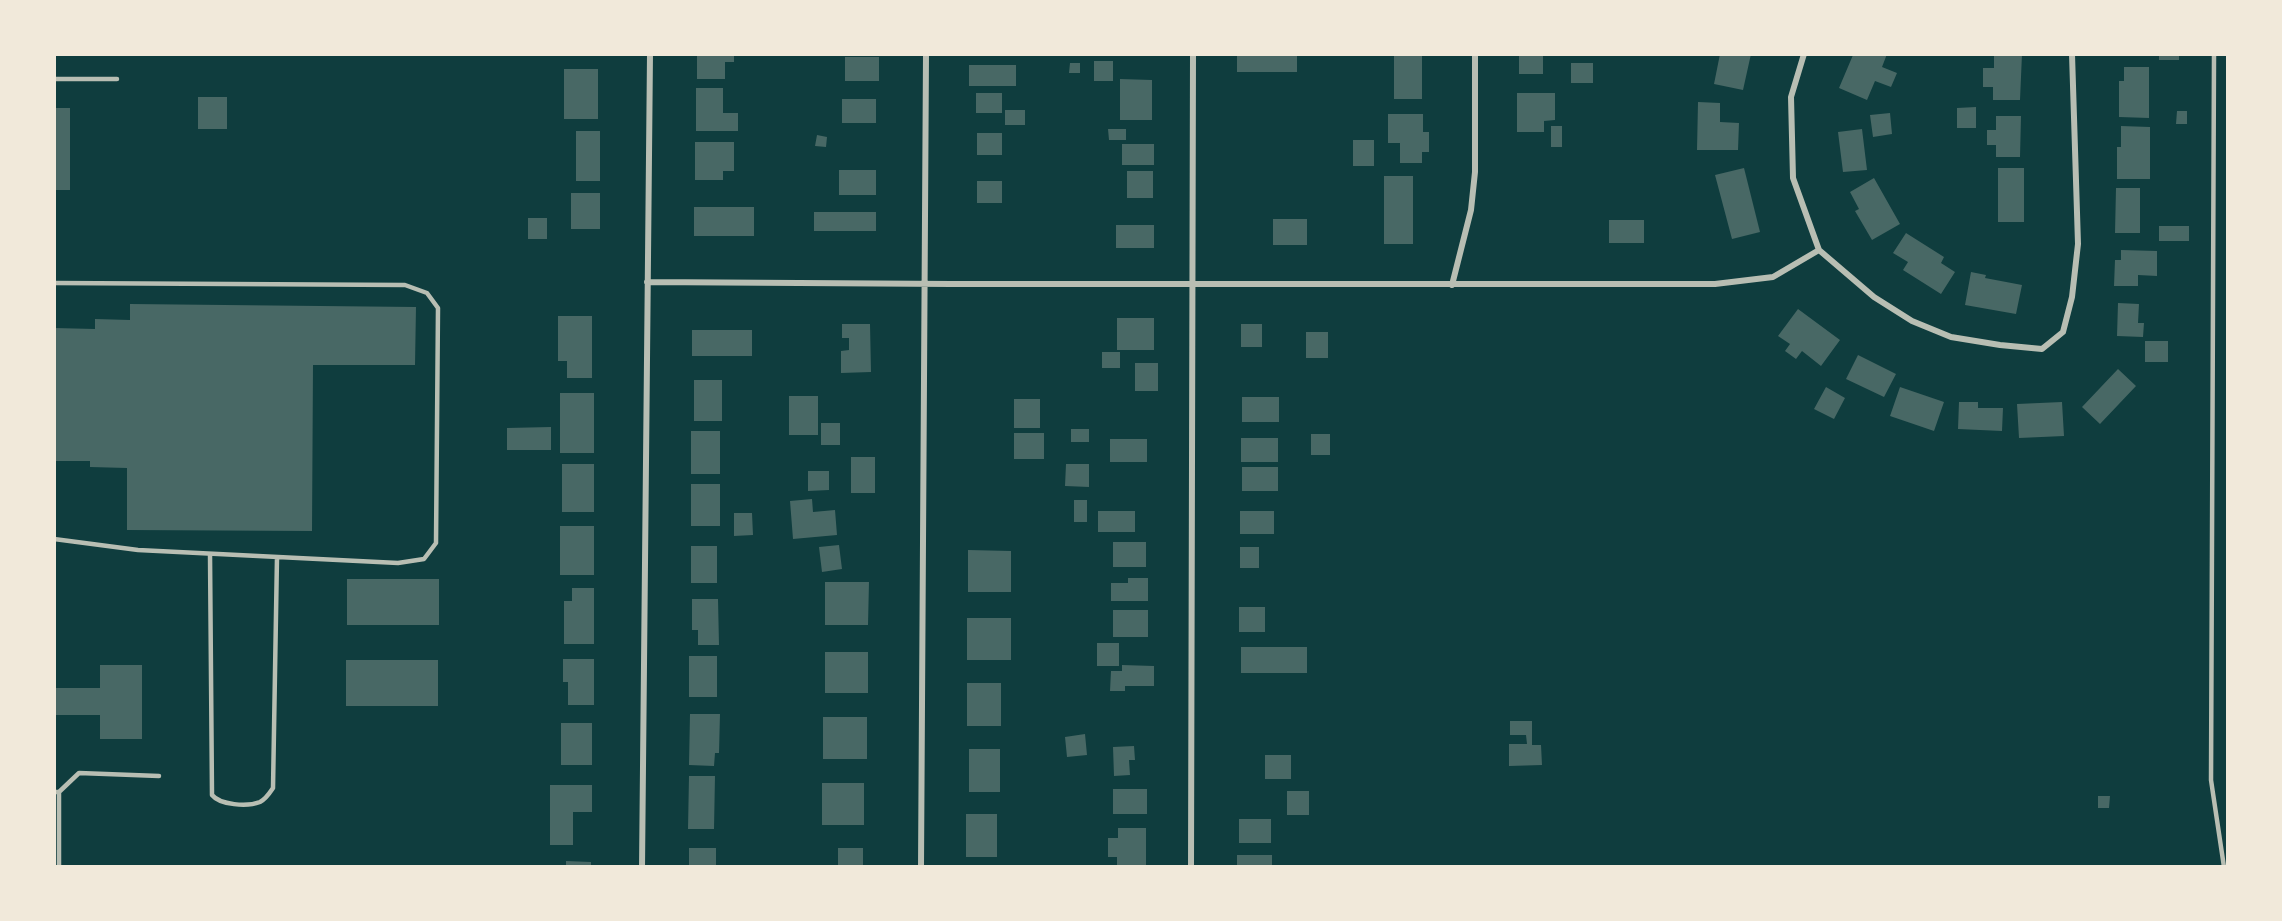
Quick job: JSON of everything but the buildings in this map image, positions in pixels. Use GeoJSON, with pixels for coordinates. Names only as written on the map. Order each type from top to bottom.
{"type":"FeatureCollection","features":[{"type":"Feature","properties":{"kind":"street"},"geometry":{"type":"LineString","coordinates":[[642,867],[650,54]]}},
{"type":"Feature","properties":{"kind":"street"},"geometry":{"type":"LineString","coordinates":[[921,867],[926,54]]}},
{"type":"Feature","properties":{"kind":"street"},"geometry":{"type":"LineString","coordinates":[[1191,867],[1193,54]]}},
{"type":"Feature","properties":{"kind":"street"},"geometry":{"type":"LineString","coordinates":[[1452,285],[1471,210],[1475,172],[1475,54]]}},
{"type":"Feature","properties":{"kind":"street"},"geometry":{"type":"LineString","coordinates":[[1804,54],[1791,97],[1793,178],[1819,250],[1874,297],[1912,321],[1951,337],[2042,349],[2063,332],[2072,297],[2078,244],[2072,54]]}},
{"type":"Feature","properties":{"kind":"street"},"geometry":{"type":"LineString","coordinates":[[647,282],[1194,285],[1218,283],[1715,284],[1773,277],[1819,250]]}},
{"type":"Feature","properties":{"kind":"lane"},"geometry":{"type":"LineString","coordinates":[[2214,54],[2211,780],[2225,857],[2224,867]]}},
{"type":"Feature","properties":{"kind":"lane"},"geometry":{"type":"LineString","coordinates":[[54,80],[117,80]]}},
{"type":"Feature","properties":{"kind":"lane"},"geometry":{"type":"LineString","coordinates":[[54,283],[405,285],[427,292],[438,308],[436,543],[424,559],[398,563],[210,554],[138,550],[54,539]]}},
{"type":"Feature","properties":{"kind":"lane"},"geometry":{"type":"LineString","coordinates":[[210,554],[212,795],[217,801],[226,804],[258,803],[267,797],[273,788],[277,557]]}},
{"type":"Feature","properties":{"kind":"lane"},"geometry":{"type":"LineString","coordinates":[[59,867],[57,792],[79,773],[159,776]]}}]}
